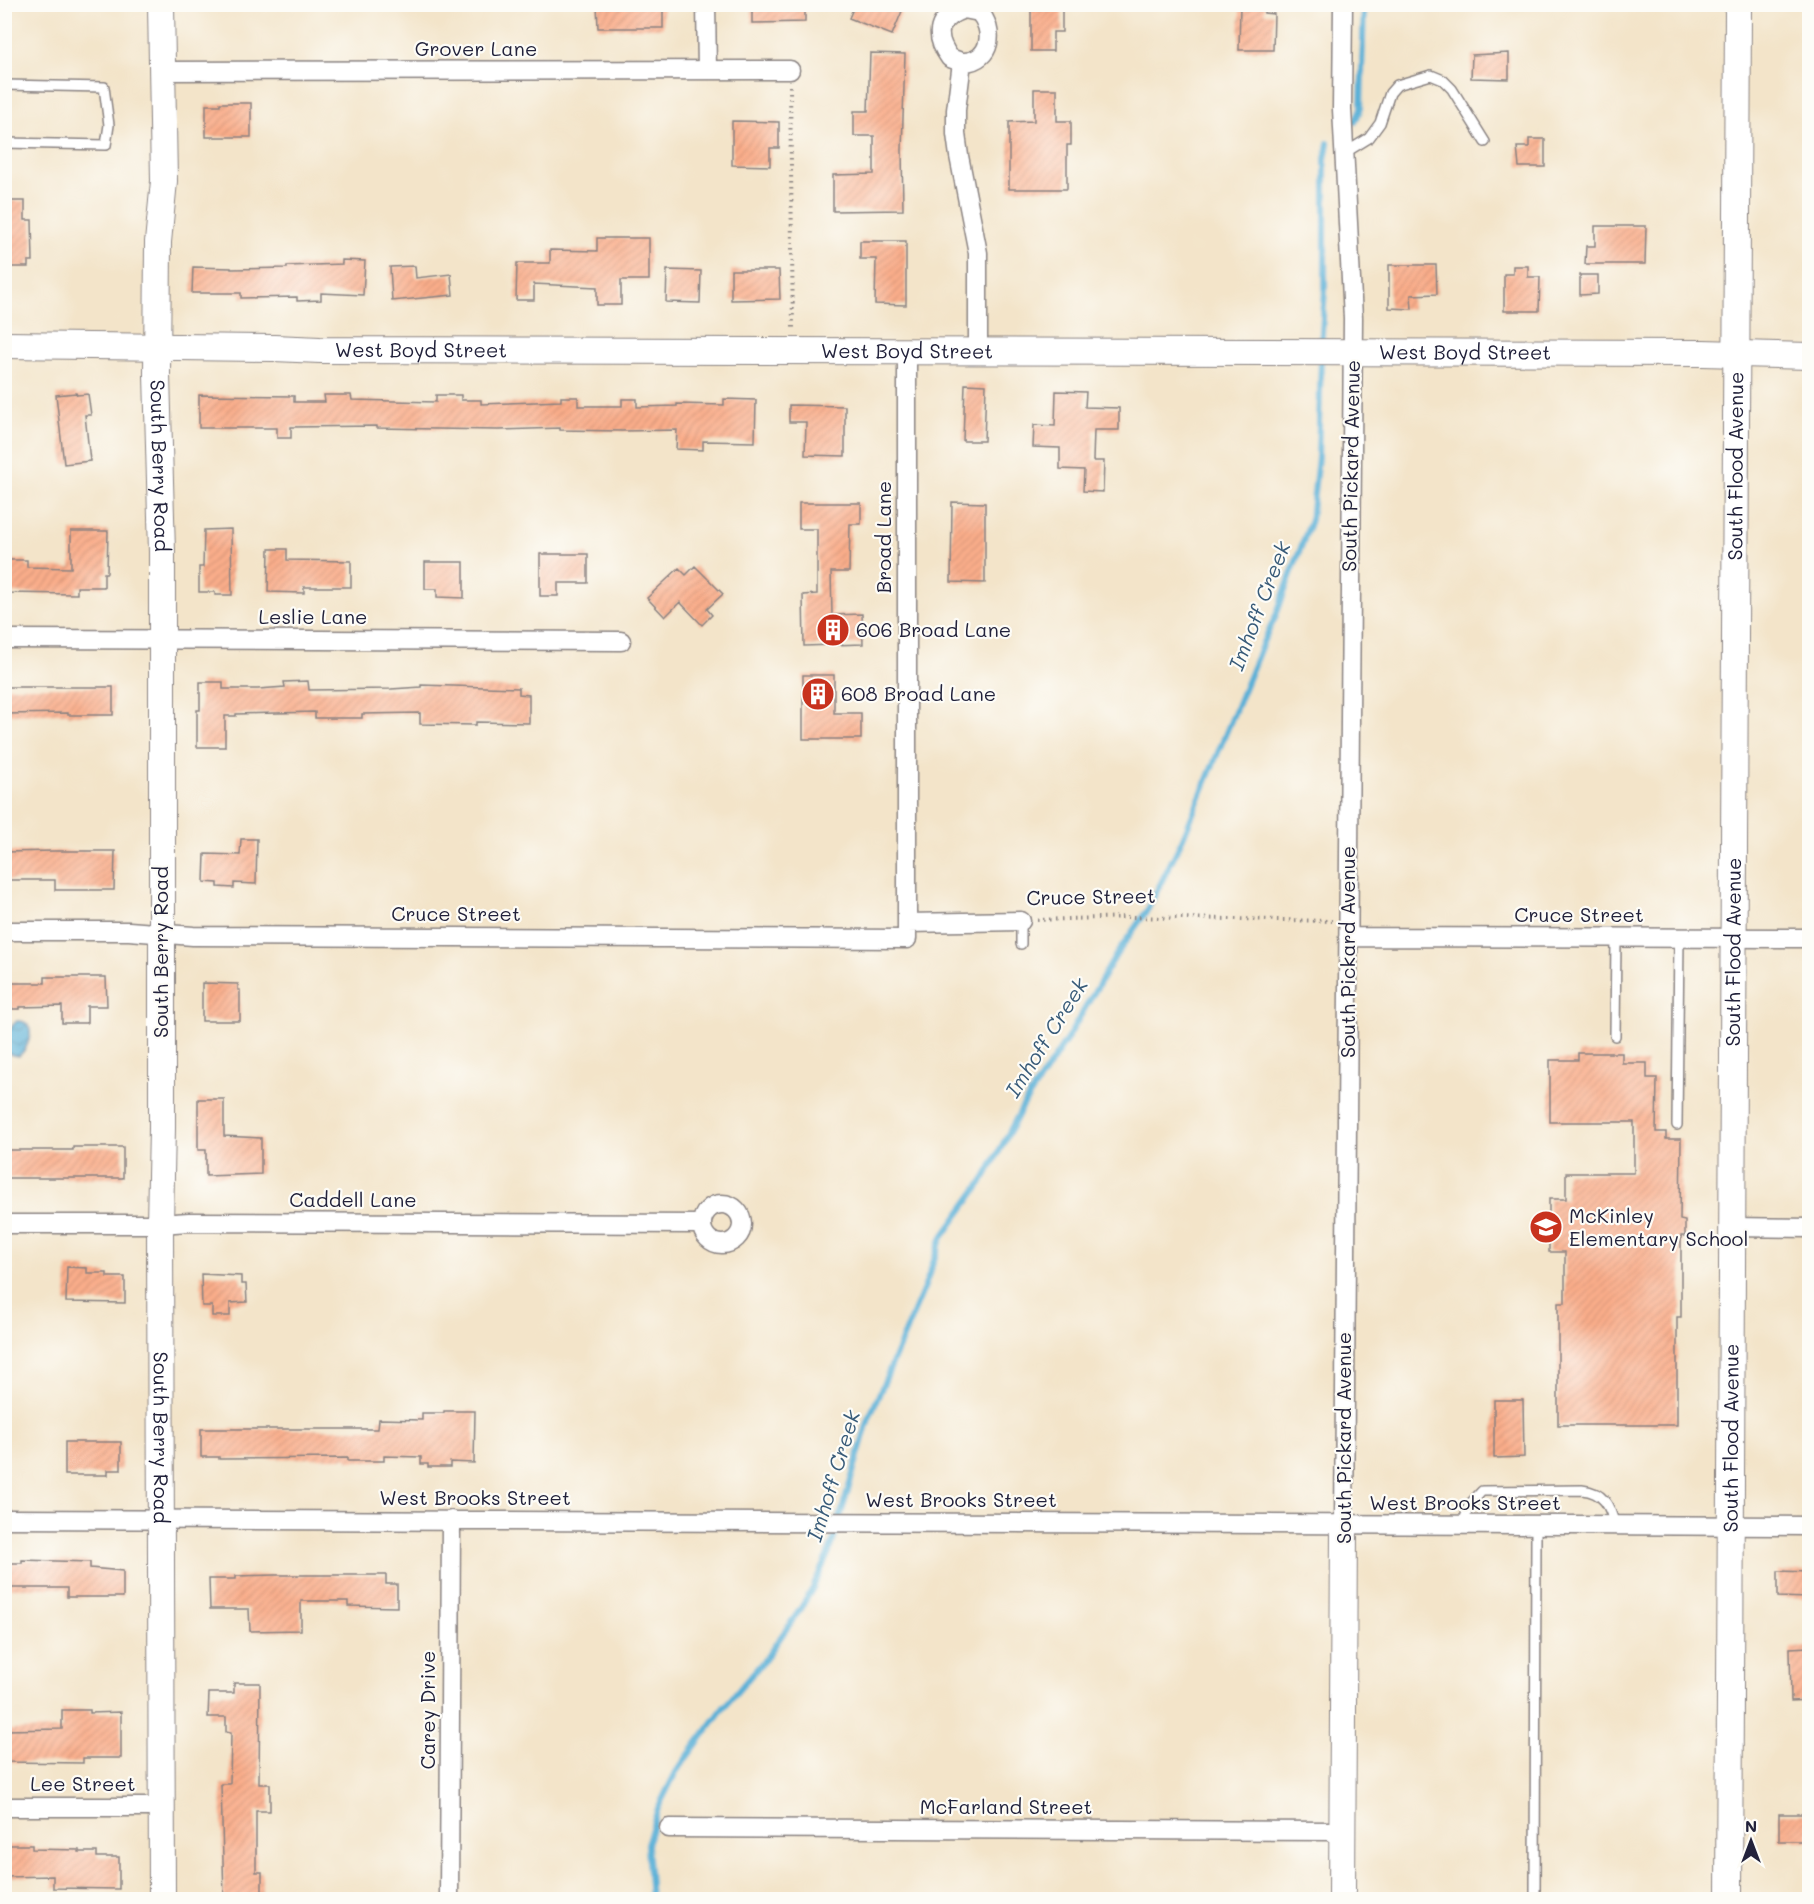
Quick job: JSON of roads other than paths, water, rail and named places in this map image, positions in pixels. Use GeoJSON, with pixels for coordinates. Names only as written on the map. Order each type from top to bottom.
{"type":"FeatureCollection","features":[{"type":"Feature","properties":{"kind":"street","name":"South Berry Road"},"geometry":{"type":"LineString","coordinates":[[161,4],[164,181],[158,242],[158,347],[162,639],[162,1128],[159,1224],[162,1899]]}},
{"type":"Feature","properties":{"kind":"street"},"geometry":{"type":"LineString","coordinates":[[706,4],[707,70]]}},
{"type":"Feature","properties":{"kind":"street","name":"South Pickard Avenue"},"geometry":{"type":"LineString","coordinates":[[1342,1899],[1348,929],[1347,352],[1353,318],[1342,109],[1343,4]]}},
{"type":"Feature","properties":{"kind":"street","name":"South Flood Avenue"},"geometry":{"type":"LineString","coordinates":[[1729,1899],[1738,4]]}},
{"type":"Feature","properties":{"kind":"street"},"geometry":{"type":"LineString","coordinates":[[963,62],[956,110],[956,134],[978,253],[978,351]]}},
{"type":"Feature","properties":{"kind":"street","name":"Grover Lane"},"geometry":{"type":"LineString","coordinates":[[161,71],[790,70]]}},
{"type":"Feature","properties":{"kind":"street","name":"West Boyd Street"},"geometry":{"type":"LineString","coordinates":[[4,345],[321,350],[1690,353],[1736,356],[1809,356]]}},
{"type":"Feature","properties":{"kind":"street","name":"Broad Lane"},"geometry":{"type":"LineString","coordinates":[[907,352],[907,931]]}},
{"type":"Feature","properties":{"kind":"street","name":"Leslie Lane"},"geometry":{"type":"LineString","coordinates":[[4,639],[621,641]]}},
{"type":"Feature","properties":{"kind":"street","name":"Cruce Street"},"geometry":{"type":"LineString","coordinates":[[4,931],[129,931],[205,936],[907,931],[1021,921]]}},
{"type":"Feature","properties":{"kind":"street","name":"Cruce Street"},"geometry":{"type":"LineString","coordinates":[[1348,929],[1616,938],[1809,938]]}},
{"type":"Feature","properties":{"kind":"street","name":"Caddell Lane"},"geometry":{"type":"LineString","coordinates":[[4,1224],[189,1222],[702,1224]]}},
{"type":"Feature","properties":{"kind":"street"},"geometry":{"type":"LineString","coordinates":[[1732,1227],[1809,1228]]}},
{"type":"Feature","properties":{"kind":"street","name":"West Brooks Street"},"geometry":{"type":"LineString","coordinates":[[4,1519],[1809,1526]]}},
{"type":"Feature","properties":{"kind":"street","name":"Carey Drive"},"geometry":{"type":"LineString","coordinates":[[449,1899],[451,1520]]}},
{"type":"Feature","properties":{"kind":"street","name":"Lee Street"},"geometry":{"type":"LineString","coordinates":[[4,1807],[161,1807]]}},
{"type":"Feature","properties":{"kind":"street","name":"McFarland Street"},"geometry":{"type":"LineString","coordinates":[[669,1828],[1343,1831]]}},
{"type":"Feature","properties":{"kind":"lane"},"geometry":{"type":"LineString","coordinates":[[1344,154],[1369,138],[1380,123],[1390,93],[1397,85],[1431,75],[1443,80],[1452,89],[1485,142]]}},
{"type":"Feature","properties":{"kind":"lane"},"geometry":{"type":"LineString","coordinates":[[4,85],[104,87],[109,125],[106,145],[4,143]]}},
{"type":"Feature","properties":{"kind":"lane"},"geometry":{"type":"LineString","coordinates":[[1021,921],[1021,944]]}},
{"type":"Feature","properties":{"kind":"lane"},"geometry":{"type":"LineString","coordinates":[[1615,1036],[1616,938]]}},
{"type":"Feature","properties":{"kind":"lane"},"geometry":{"type":"LineString","coordinates":[[1677,1125],[1679,938]]}},
{"type":"Feature","properties":{"kind":"lane"},"geometry":{"type":"LineString","coordinates":[[1463,1525],[1468,1504],[1482,1491],[1582,1490],[1593,1491],[1604,1499],[1612,1512],[1615,1526]]}},
{"type":"Feature","properties":{"kind":"lane"},"geometry":{"type":"LineString","coordinates":[[1535,1899],[1536,1525]]}},
{"type":"Feature","properties":{"kind":"water"},"geometry":{"type":"Polygon","coordinates":[[[17,1021],[24,1022],[30,1029],[29,1041],[19,1056],[6,1051],[8,1034],[17,1021]]]}},
{"type":"Feature","properties":{"kind":"waterway","name":"Imhoff Creek"},"geometry":{"type":"LineString","coordinates":[[1355,122],[1361,108],[1364,4]]}},
{"type":"Feature","properties":{"kind":"waterway","name":"Imhoff Creek"},"geometry":{"type":"LineString","coordinates":[[1321,346],[1325,289],[1325,159],[1328,143]]}},
{"type":"Feature","properties":{"kind":"waterway","name":"Imhoff Creek"},"geometry":{"type":"LineString","coordinates":[[651,1900],[647,1845],[658,1808],[676,1772],[724,1707],[766,1658],[813,1588],[832,1545],[869,1418],[925,1286],[941,1239],[985,1178],[1024,1104],[1067,1039],[1116,955],[1148,909],[1183,838],[1275,618],[1311,520],[1318,457],[1321,359]]}},
{"type":"Feature","properties":{"kind":"place","name":"606 Broad Lane"},"geometry":{"type":"Point","coordinates":[833,630]}},
{"type":"Feature","properties":{"kind":"place","name":"608 Broad Lane"},"geometry":{"type":"Point","coordinates":[818,694]}},
{"type":"Feature","properties":{"kind":"place","name":"McKinley Elementary School"},"geometry":{"type":"Point","coordinates":[1546,1227]}}]}
